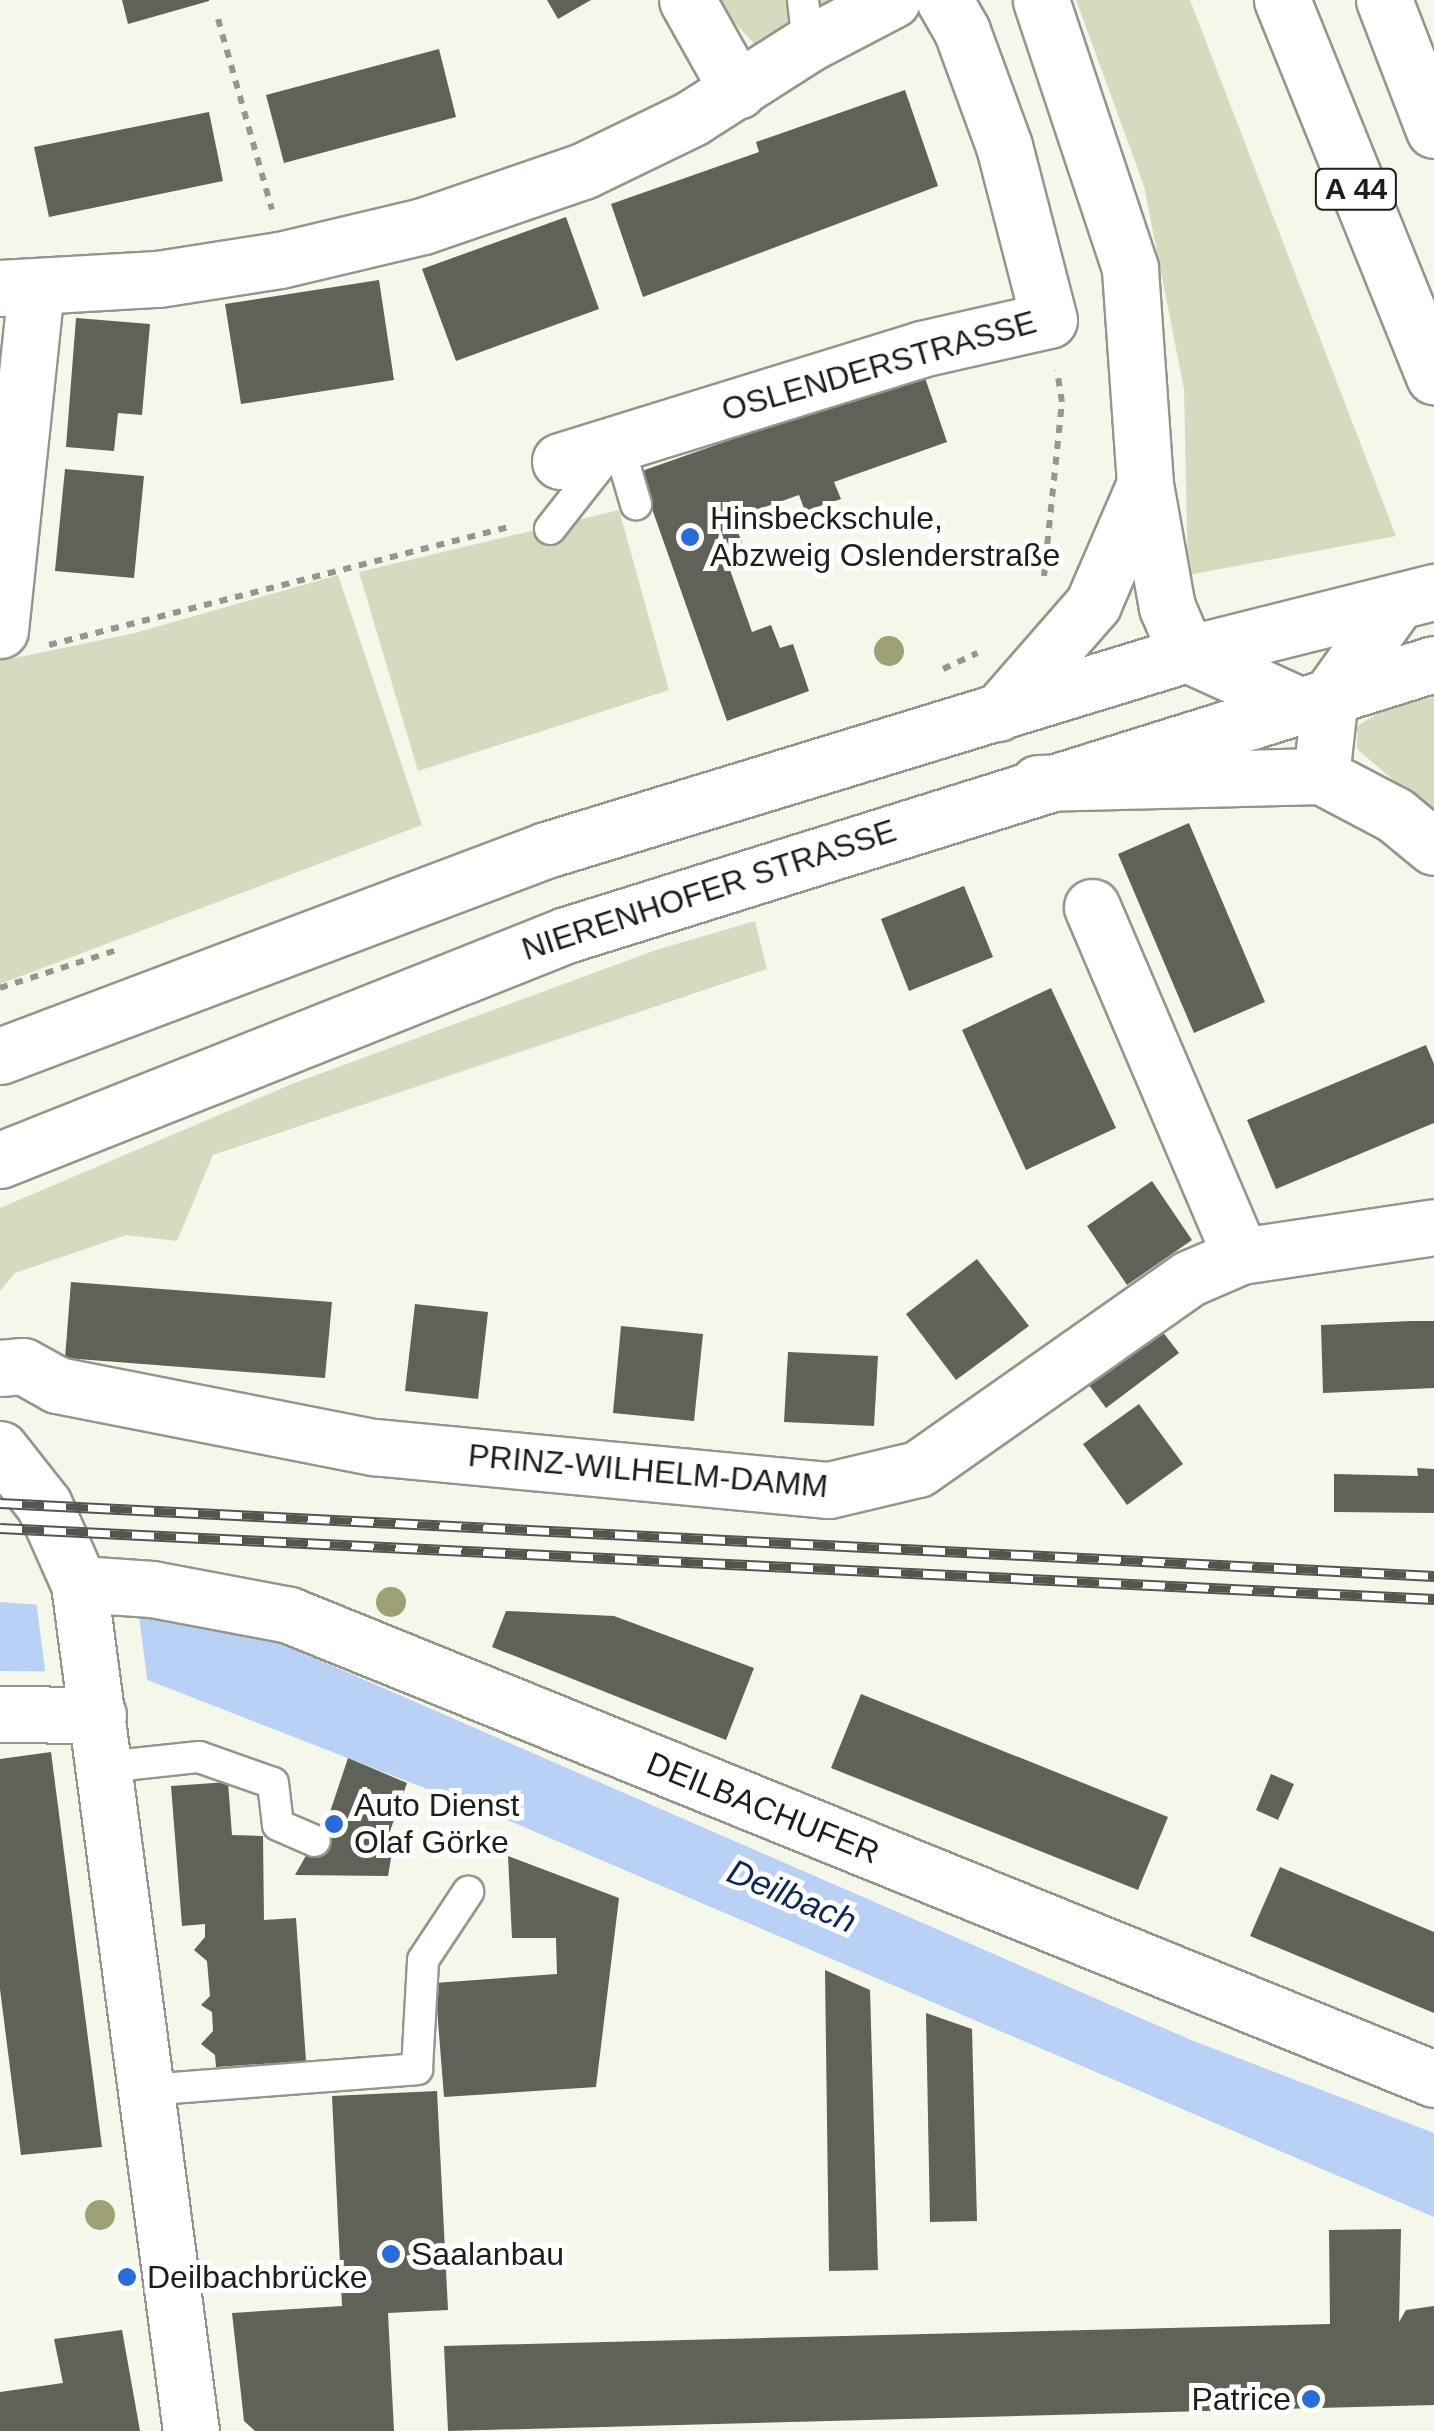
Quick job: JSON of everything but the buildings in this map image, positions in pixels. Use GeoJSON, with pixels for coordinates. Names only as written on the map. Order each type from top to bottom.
{"type":"FeatureCollection","features":[{"type":"Feature","properties":{"kind":"main road"},"geometry":{"type":"LineString","coordinates":[[687,0],[738,91]]}},
{"type":"Feature","properties":{"kind":"main road"},"geometry":{"type":"LineString","coordinates":[[19,639],[18,288],[158,280],[406,230],[583,171],[738,91],[806,22],[892,0]]}},
{"type":"Feature","properties":{"kind":"main road","name":"OSLENDERSTRASSE"},"geometry":{"type":"LineString","coordinates":[[557,501],[618,443],[921,348],[1050,320],[1004,146],[962,31],[944,0]]}},
{"type":"Feature","properties":{"kind":"main road"},"geometry":{"type":"LineString","coordinates":[[1042,0],[1130,268],[1145,484],[1167,606],[1187,654],[1316,701]]}},
{"type":"Feature","properties":{"kind":"main road","name":"A 44"},"geometry":{"type":"LineString","coordinates":[[1282,0],[1434,377]]}},
{"type":"Feature","properties":{"kind":"main road"},"geometry":{"type":"LineString","coordinates":[[1384,0],[1434,130]]}},
{"type":"Feature","properties":{"kind":"main road"},"geometry":{"type":"LineString","coordinates":[[998,713],[1093,604],[1145,484]]}},
{"type":"Feature","properties":{"kind":"main road"},"geometry":{"type":"LineString","coordinates":[[0,1056],[546,850],[1187,654],[1415,597]]}},
{"type":"Feature","properties":{"kind":"main road"},"geometry":{"type":"LineString","coordinates":[[1321,776],[1316,701],[1415,597]]}},
{"type":"Feature","properties":{"kind":"main road","name":"NIERENHOFER STRASSE"},"geometry":{"type":"LineString","coordinates":[[0,1160],[566,935],[1038,783],[1434,664]]}},
{"type":"Feature","properties":{"kind":"main road"},"geometry":{"type":"LineString","coordinates":[[1038,783],[1321,776],[1395,815],[1434,847]]}},
{"type":"Feature","properties":{"kind":"main road"},"geometry":{"type":"LineString","coordinates":[[1092,907],[1241,1256]]}},
{"type":"Feature","properties":{"kind":"main road","name":"PRINZ-WILHELM-DAMM"},"geometry":{"type":"LineString","coordinates":[[0,1368],[23,1366],[58,1385],[374,1448],[828,1490],[918,1469],[1141,1308],[1241,1256],[1434,1226]]}},
{"type":"Feature","properties":{"kind":"main road"},"geometry":{"type":"LineString","coordinates":[[0,1449],[44,1505],[79,1587],[191,2431]]}},
{"type":"Feature","properties":{"kind":"main road","name":"DEILBACHUFER"},"geometry":{"type":"LineString","coordinates":[[79,1587],[152,1589],[289,1616],[1434,2080]]}},
{"type":"Feature","properties":{"kind":"main road"},"geometry":{"type":"LineString","coordinates":[[0,1714],[99,1722]]}},
{"type":"Feature","properties":{"kind":"lane"},"geometry":{"type":"LineString","coordinates":[[618,443],[636,504]]}},
{"type":"Feature","properties":{"kind":"lane"},"geometry":{"type":"LineString","coordinates":[[99,1722],[273,1783],[278,1826],[315,1840]]}},
{"type":"Feature","properties":{"kind":"lane"},"geometry":{"type":"LineString","coordinates":[[147,2090],[417,2068],[423,1960],[468,1892]]}},
{"type":"Feature","properties":{"kind":"path"},"geometry":{"type":"LineString","coordinates":[[218,19],[268,178]]}},
{"type":"Feature","properties":{"kind":"path"},"geometry":{"type":"LineString","coordinates":[[1044,581],[1062,402],[1050,320]]}},
{"type":"Feature","properties":{"kind":"path"},"geometry":{"type":"LineString","coordinates":[[19,639],[557,501]]}},
{"type":"Feature","properties":{"kind":"green space"},"geometry":{"type":"Polygon","coordinates":[[[714,0],[855,0],[757,47],[714,0]]]}},
{"type":"Feature","properties":{"kind":"green space"},"geometry":{"type":"Polygon","coordinates":[[[1076,0],[1190,0],[1396,536],[1188,575],[1184,389],[1144,186],[1076,0]]]}},
{"type":"Feature","properties":{"kind":"green space"},"geometry":{"type":"Polygon","coordinates":[[[619,510],[669,690],[418,771],[359,572],[619,510]]]}},
{"type":"Feature","properties":{"kind":"green space"},"geometry":{"type":"Polygon","coordinates":[[[338,575],[422,825],[0,984],[0,661],[135,633],[338,575]]]}},
{"type":"Feature","properties":{"kind":"green space"},"geometry":{"type":"Polygon","coordinates":[[[1434,697],[1434,815],[1357,749],[1357,726],[1382,711],[1434,697]]]}},
{"type":"Feature","properties":{"kind":"green space"},"geometry":{"type":"Polygon","coordinates":[[[755,921],[767,969],[213,1155],[177,1241],[126,1235],[15,1273],[0,1291],[0,1208],[292,1084],[656,950],[755,921]]]}},
{"type":"Feature","properties":{"kind":"water","name":"Deilbach"},"geometry":{"type":"Polygon","coordinates":[[[0,1602],[161,1614],[264,1636],[1191,2040],[1434,2133],[1434,2217],[517,1824],[127,1672],[0,1671],[0,1602]]]}},
{"type":"Feature","properties":{"kind":"pier"},"geometry":{"type":"Polygon","coordinates":[[[36,1600],[138,1608],[148,1686],[126,1677],[46,1678],[36,1600]]]}},
{"type":"Feature","properties":{"kind":"railway"},"geometry":{"type":"LineString","coordinates":[[0,1503],[1434,1576]]}},
{"type":"Feature","properties":{"kind":"railway"},"geometry":{"type":"LineString","coordinates":[[0,1528],[1434,1599]]}},
{"type":"Feature","properties":{"kind":"place","name":"Hinsbeckschule, Abzweig Oslenderstraße"},"geometry":{"type":"Point","coordinates":[690,537]}},
{"type":"Feature","properties":{"kind":"place","name":"Auto Dienst Olaf Görke"},"geometry":{"type":"Point","coordinates":[334,1824]}},
{"type":"Feature","properties":{"kind":"place","name":"Saalanbau"},"geometry":{"type":"Point","coordinates":[391,2254]}},
{"type":"Feature","properties":{"kind":"place","name":"Deilbachbrücke"},"geometry":{"type":"Point","coordinates":[127,2277]}},
{"type":"Feature","properties":{"kind":"place","name":"Patrice"},"geometry":{"type":"Point","coordinates":[1311,2399]}}]}
